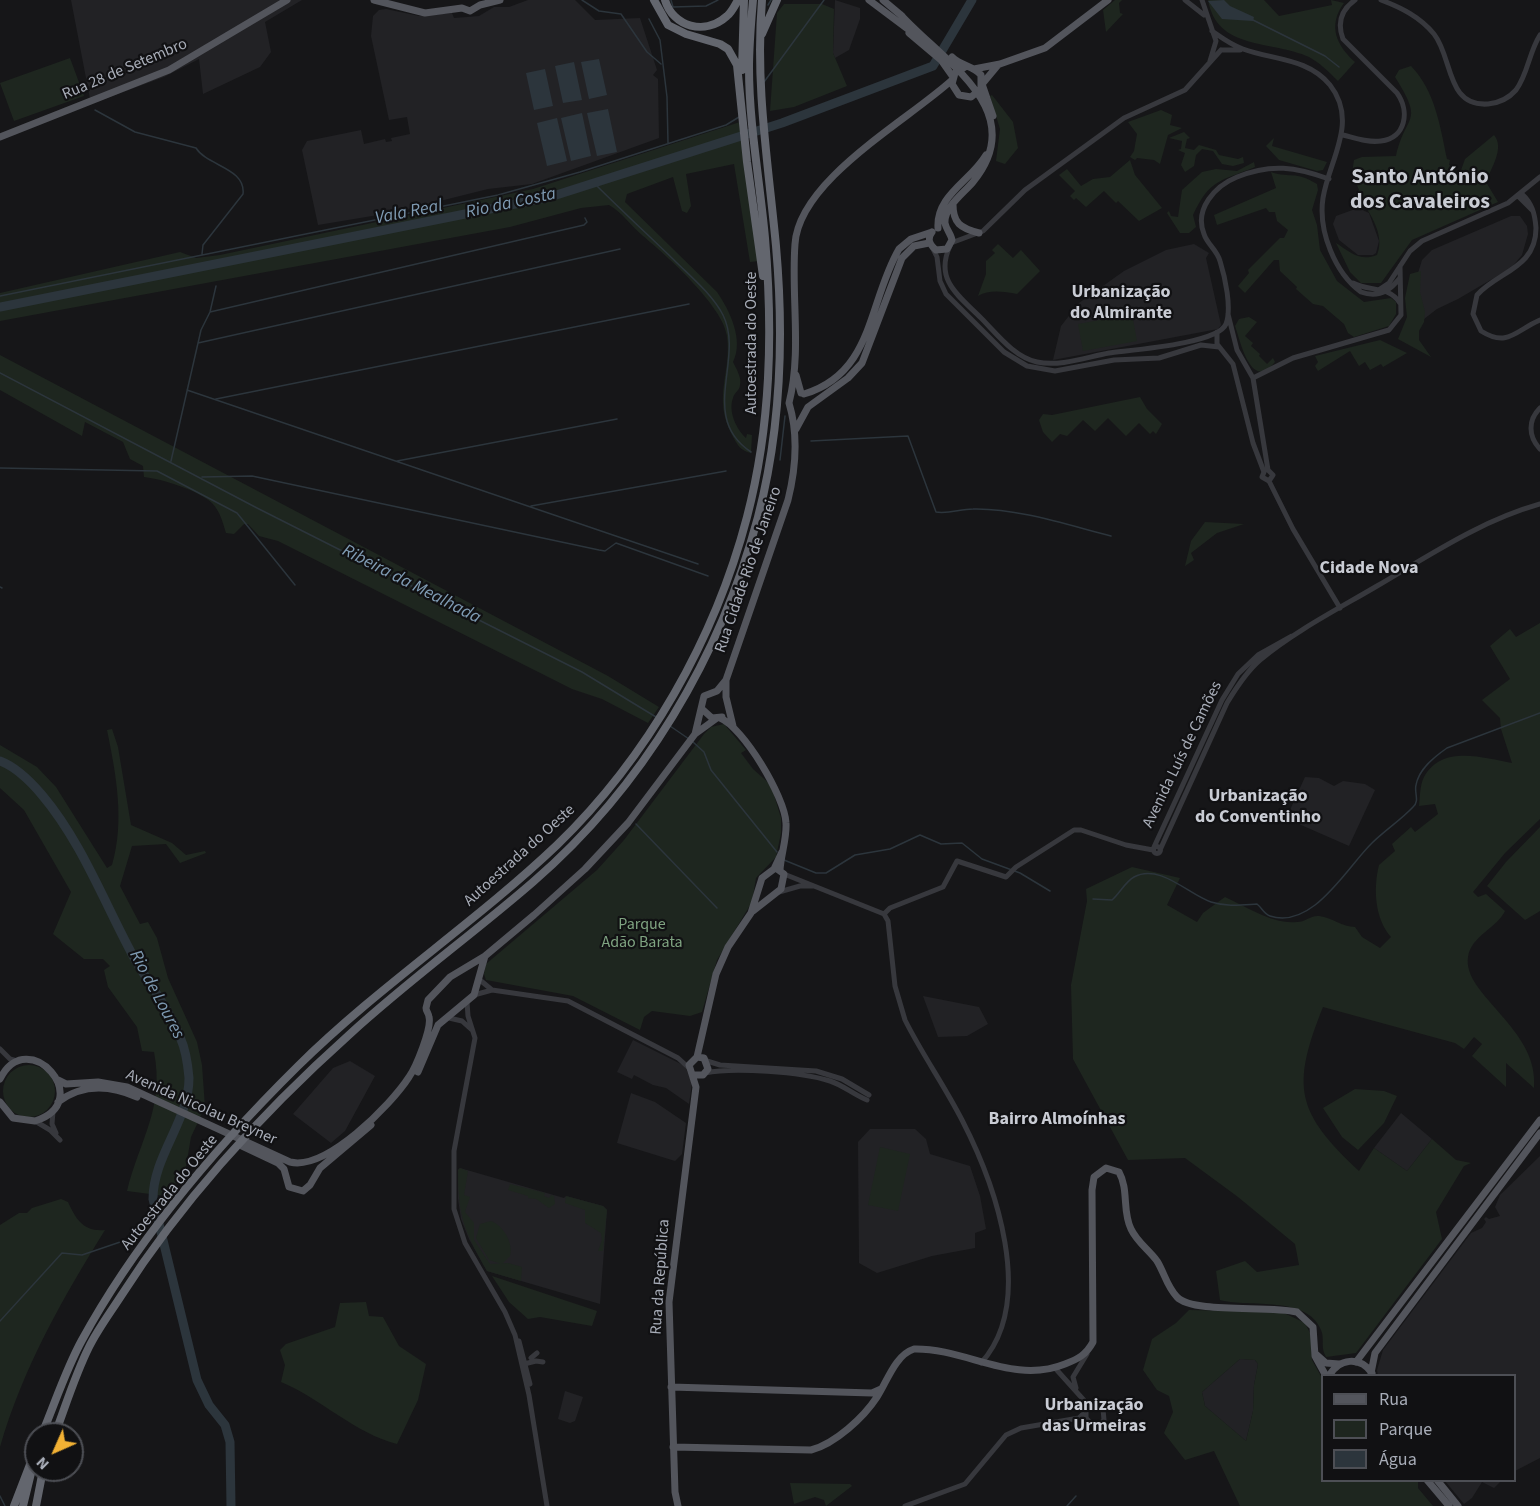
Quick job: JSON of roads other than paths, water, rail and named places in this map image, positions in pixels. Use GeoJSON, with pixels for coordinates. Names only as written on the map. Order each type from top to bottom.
{"type":"FeatureCollection","features":[{"type":"Feature","properties":{"kind":"highway"},"geometry":{"type":"LineString","coordinates":[[656,0],[659,10],[669,25],[677,31],[713,40],[728,49],[737,65],[741,84]]}},
{"type":"Feature","properties":{"kind":"highway"},"geometry":{"type":"LineString","coordinates":[[665,0],[668,12],[680,22],[705,27],[728,16],[738,0]]}},
{"type":"Feature","properties":{"kind":"highway"},"geometry":{"type":"LineString","coordinates":[[744,0],[741,95],[747,162],[762,273],[769,300]]}},
{"type":"Feature","properties":{"kind":"highway","name":"Autoestrada do Oeste"},"geometry":{"type":"LineString","coordinates":[[47,1422],[81,1341],[115,1287],[163,1219],[199,1175],[299,1066],[393,982],[496,898],[559,842],[626,766],[655,725],[710,624],[737,552],[747,516],[765,431],[769,378],[769,300],[750,91],[753,0]]}},
{"type":"Feature","properties":{"kind":"highway","name":"Autoestrada do Oeste"},"geometry":{"type":"LineString","coordinates":[[60,1422],[90,1346],[170,1225],[207,1181],[270,1112],[350,1033],[535,880],[570,846],[629,779],[663,731],[698,671],[730,600],[745,558],[767,479],[775,429],[780,329],[776,249],[759,86],[758,42],[762,0]]}},
{"type":"Feature","properties":{"kind":"highway"},"geometry":{"type":"LineString","coordinates":[[758,42],[777,0]]}},
{"type":"Feature","properties":{"kind":"highway"},"geometry":{"type":"LineString","coordinates":[[773,9],[782,0]]}},
{"type":"Feature","properties":{"kind":"highway"},"geometry":{"type":"LineString","coordinates":[[14,1506],[24,1481]]}},
{"type":"Feature","properties":{"kind":"highway"},"geometry":{"type":"LineString","coordinates":[[23,1506],[29,1482]]}},
{"type":"Feature","properties":{"kind":"highway"},"geometry":{"type":"LineString","coordinates":[[36,1506],[41,1482]]}},
{"type":"Feature","properties":{"kind":"main road","name":"Rua 28 de Setembro"},"geometry":{"type":"LineString","coordinates":[[0,137],[169,70],[287,0]]}},
{"type":"Feature","properties":{"kind":"main road"},"geometry":{"type":"LineString","coordinates":[[374,0],[425,13],[462,8],[470,11],[480,2],[500,0]]}},
{"type":"Feature","properties":{"kind":"main road"},"geometry":{"type":"LineString","coordinates":[[447,9],[458,0],[462,8]]}},
{"type":"Feature","properties":{"kind":"main road"},"geometry":{"type":"LineString","coordinates":[[869,0],[941,60],[959,95],[971,97],[979,92],[982,84],[1000,64]]}},
{"type":"Feature","properties":{"kind":"main road"},"geometry":{"type":"LineString","coordinates":[[883,0],[965,67],[975,69],[1000,64],[1036,52],[1054,43],[1108,0]]}},
{"type":"Feature","properties":{"kind":"main road"},"geometry":{"type":"LineString","coordinates":[[901,15],[914,32],[952,68],[984,111],[990,136],[985,157],[945,201],[930,244]]}},
{"type":"Feature","properties":{"kind":"main road"},"geometry":{"type":"LineString","coordinates":[[893,19],[914,32],[954,65],[986,110],[994,136],[990,158],[968,188]]}},
{"type":"Feature","properties":{"kind":"main road"},"geometry":{"type":"LineString","coordinates":[[951,239],[941,251],[930,244],[914,246],[902,258],[867,354],[858,368],[806,409],[793,410],[789,403],[793,395],[795,238],[800,219],[813,199],[844,166],[953,82],[958,70],[965,67]]}},
{"type":"Feature","properties":{"kind":"main road"},"geometry":{"type":"LineString","coordinates":[[951,239],[946,219],[953,204],[985,171],[996,150],[996,127],[981,75],[975,69]]}},
{"type":"Feature","properties":{"kind":"main road"},"geometry":{"type":"LineString","coordinates":[[953,204],[953,216],[958,225],[979,233]]}},
{"type":"Feature","properties":{"kind":"main road"},"geometry":{"type":"LineString","coordinates":[[793,395],[820,388],[852,363],[899,249],[910,239],[935,230],[951,239]]}},
{"type":"Feature","properties":{"kind":"main road"},"geometry":{"type":"LineString","coordinates":[[794,366],[803,394],[808,398],[806,409]]}},
{"type":"Feature","properties":{"kind":"main road","name":"Rua Cidade Rio de Janeiro"},"geometry":{"type":"LineString","coordinates":[[795,432],[806,409]]}},
{"type":"Feature","properties":{"kind":"main road","name":"Rua Cidade Rio de Janeiro"},"geometry":{"type":"LineString","coordinates":[[726,680],[788,500],[794,472],[793,410]]}},
{"type":"Feature","properties":{"kind":"main road"},"geometry":{"type":"LineString","coordinates":[[695,734],[704,696],[717,691],[726,680]]}},
{"type":"Feature","properties":{"kind":"main road"},"geometry":{"type":"LineString","coordinates":[[726,680],[726,697],[733,726],[776,785],[786,822],[779,871],[783,885],[776,895],[751,913]]}},
{"type":"Feature","properties":{"kind":"main road"},"geometry":{"type":"LineString","coordinates":[[717,691],[726,697]]}},
{"type":"Feature","properties":{"kind":"main road"},"geometry":{"type":"LineString","coordinates":[[286,1173],[299,1164],[315,1160],[339,1146],[393,1098],[414,1068],[430,1017],[426,1008],[428,1000],[450,977],[485,956],[566,888],[607,847],[647,800],[695,734],[718,718],[728,707]]}},
{"type":"Feature","properties":{"kind":"main road"},"geometry":{"type":"LineString","coordinates":[[702,709],[707,716],[718,718],[733,726]]}},
{"type":"Feature","properties":{"kind":"main road"},"geometry":{"type":"LineString","coordinates":[[704,1074],[692,1072],[700,1059],[711,993],[723,957],[751,913],[765,874],[779,871]]}},
{"type":"Feature","properties":{"kind":"main road"},"geometry":{"type":"LineString","coordinates":[[759,889],[764,897],[776,895]]}},
{"type":"Feature","properties":{"kind":"main road"},"geometry":{"type":"LineString","coordinates":[[312,1180],[320,1168],[370,1127],[406,1090],[418,1071],[434,1030],[474,995],[485,956]]}},
{"type":"Feature","properties":{"kind":"main road"},"geometry":{"type":"LineString","coordinates":[[465,969],[479,977]]}},
{"type":"Feature","properties":{"kind":"main road"},"geometry":{"type":"LineString","coordinates":[[430,1017],[445,1020]]}},
{"type":"Feature","properties":{"kind":"main road","name":"Rua da República"},"geometry":{"type":"LineString","coordinates":[[696,1087],[708,1069],[700,1059]]}},
{"type":"Feature","properties":{"kind":"main road"},"geometry":{"type":"LineString","coordinates":[[1,1074],[18,1062],[39,1061],[50,1069],[58,1080],[58,1102],[53,1111],[35,1121],[24,1122],[13,1118],[2,1118]]}},
{"type":"Feature","properties":{"kind":"main road","name":"Rua da República"},"geometry":{"type":"LineString","coordinates":[[678,1506],[671,1387],[670,1285],[696,1087],[692,1072]]}},
{"type":"Feature","properties":{"kind":"main road","name":"Avenida Nicolau Breyner"},"geometry":{"type":"LineString","coordinates":[[58,1080],[66,1084],[111,1083],[280,1161],[299,1164]]}},
{"type":"Feature","properties":{"kind":"main road","name":"Avenida Nicolau Breyner"},"geometry":{"type":"LineString","coordinates":[[58,1102],[76,1091],[98,1087],[147,1099]]}},
{"type":"Feature","properties":{"kind":"main road"},"geometry":{"type":"LineString","coordinates":[[0,1102],[13,1118]]}},
{"type":"Feature","properties":{"kind":"main road"},"geometry":{"type":"LineString","coordinates":[[1356,1362],[1540,1120]]}},
{"type":"Feature","properties":{"kind":"main road"},"geometry":{"type":"LineString","coordinates":[[1315,1350],[1326,1363],[1356,1362],[1372,1374],[1375,1353],[1540,1133]]}},
{"type":"Feature","properties":{"kind":"main road","name":"Avenida Nicolau Breyner"},"geometry":{"type":"LineString","coordinates":[[280,1161],[286,1173],[286,1183],[293,1190],[307,1188],[312,1180]]}},
{"type":"Feature","properties":{"kind":"main road"},"geometry":{"type":"LineString","coordinates":[[299,1164],[312,1172],[312,1180]]}},
{"type":"Feature","properties":{"kind":"main road"},"geometry":{"type":"LineString","coordinates":[[674,1447],[812,1450],[824,1447],[865,1410],[901,1358],[914,1349],[1030,1371],[1061,1366],[1088,1352],[1094,1333],[1091,1265],[1094,1177],[1106,1168],[1112,1168],[1123,1179],[1128,1222],[1133,1233],[1157,1262],[1178,1298],[1188,1304],[1204,1307],[1298,1312],[1312,1327],[1317,1362],[1326,1374]]}},
{"type":"Feature","properties":{"kind":"main road"},"geometry":{"type":"LineString","coordinates":[[1330,1374],[1340,1364]]}},
{"type":"Feature","properties":{"kind":"main road"},"geometry":{"type":"LineString","coordinates":[[671,1387],[872,1393],[881,1389]]}},
{"type":"Feature","properties":{"kind":"main road"},"geometry":{"type":"LineString","coordinates":[[858,1392],[866,1400],[865,1410]]}},
{"type":"Feature","properties":{"kind":"main road"},"geometry":{"type":"LineString","coordinates":[[1429,1482],[1449,1506]]}},
{"type":"Feature","properties":{"kind":"main road"},"geometry":{"type":"LineString","coordinates":[[1439,1482],[1458,1506]]}},
{"type":"Feature","properties":{"kind":"street"},"geometry":{"type":"LineString","coordinates":[[1188,1],[1201,0],[1205,16],[1223,50]]}},
{"type":"Feature","properties":{"kind":"street"},"geometry":{"type":"LineString","coordinates":[[1343,135],[1371,142],[1386,140],[1401,129],[1405,115],[1404,103],[1397,93],[1343,39],[1340,32],[1341,18],[1355,0]]}},
{"type":"Feature","properties":{"kind":"street"},"geometry":{"type":"LineString","coordinates":[[1381,0],[1420,20],[1435,35],[1444,52],[1452,82],[1459,93],[1475,102],[1497,103],[1516,89],[1540,35]]}},
{"type":"Feature","properties":{"kind":"street"},"geometry":{"type":"LineString","coordinates":[[1188,1],[1205,16]]}},
{"type":"Feature","properties":{"kind":"street"},"geometry":{"type":"LineString","coordinates":[[1217,41],[1296,62],[1321,75],[1337,99],[1343,135],[1323,197],[1323,220],[1331,250],[1348,280],[1366,294],[1387,291],[1399,279]]}},
{"type":"Feature","properties":{"kind":"street"},"geometry":{"type":"LineString","coordinates":[[1209,62],[1217,41]]}},
{"type":"Feature","properties":{"kind":"street"},"geometry":{"type":"LineString","coordinates":[[1228,43],[1185,90],[1124,118],[1025,190],[979,233],[951,239],[944,259],[944,270],[952,289],[1010,347],[1031,361],[1058,363],[1112,353],[1156,349],[1226,329],[1233,335]]}},
{"type":"Feature","properties":{"kind":"street"},"geometry":{"type":"LineString","coordinates":[[1223,50],[1244,50]]}},
{"type":"Feature","properties":{"kind":"street"},"geometry":{"type":"LineString","coordinates":[[1266,471],[1252,380],[1239,356],[1233,335],[1220,260],[1204,236],[1201,222],[1206,203],[1212,194],[1232,180],[1272,167],[1302,169],[1329,179]]}},
{"type":"Feature","properties":{"kind":"street"},"geometry":{"type":"LineString","coordinates":[[1380,289],[1393,279],[1410,251],[1422,241],[1520,195],[1540,177]]}},
{"type":"Feature","properties":{"kind":"street"},"geometry":{"type":"LineString","coordinates":[[1533,184],[1530,201],[1536,237],[1529,252],[1514,271],[1481,291],[1474,300],[1473,314],[1481,331],[1497,338],[1509,338],[1540,320]]}},
{"type":"Feature","properties":{"kind":"street"},"geometry":{"type":"LineString","coordinates":[[1520,195],[1530,201]]}},
{"type":"Feature","properties":{"kind":"street"},"geometry":{"type":"LineString","coordinates":[[1520,195],[1533,210]]}},
{"type":"Feature","properties":{"kind":"street"},"geometry":{"type":"LineString","coordinates":[[930,244],[937,257],[940,281],[946,294],[1004,352],[1027,366],[1055,371],[1114,360],[1158,358],[1201,345],[1219,346]]}},
{"type":"Feature","properties":{"kind":"street"},"geometry":{"type":"LineString","coordinates":[[1237,382],[1245,386],[1293,358],[1384,333],[1400,318],[1400,266]]}},
{"type":"Feature","properties":{"kind":"street"},"geometry":{"type":"LineString","coordinates":[[1348,280],[1369,290],[1387,291],[1394,295],[1401,304]]}},
{"type":"Feature","properties":{"kind":"street"},"geometry":{"type":"LineString","coordinates":[[1228,312],[1225,325],[1219,331],[1216,341],[1230,358],[1253,443],[1266,471],[1274,475],[1269,481],[1293,529],[1340,608]]}},
{"type":"Feature","properties":{"kind":"street"},"geometry":{"type":"LineString","coordinates":[[1540,408],[1534,415],[1531,427],[1534,441],[1540,449]]}},
{"type":"Feature","properties":{"kind":"street","name":"Avenida Luís de Camões"},"geometry":{"type":"LineString","coordinates":[[884,914],[890,908],[945,885],[957,861],[1002,877],[1073,831],[1081,830],[1126,845],[1156,849],[1236,688],[1260,660],[1340,608],[1495,518],[1540,504]]}},
{"type":"Feature","properties":{"kind":"street"},"geometry":{"type":"LineString","coordinates":[[779,871],[884,914],[888,921],[897,999],[905,1020],[974,1145],[993,1199],[1005,1247],[1009,1286],[1006,1309],[996,1339],[981,1363]]}},
{"type":"Feature","properties":{"kind":"street"},"geometry":{"type":"LineString","coordinates":[[776,895],[800,886],[814,885]]}},
{"type":"Feature","properties":{"kind":"street"},"geometry":{"type":"LineString","coordinates":[[479,977],[492,990]]}},
{"type":"Feature","properties":{"kind":"street"},"geometry":{"type":"LineString","coordinates":[[474,995],[492,990],[574,1003],[678,1058],[692,1072]]}},
{"type":"Feature","properties":{"kind":"street"},"geometry":{"type":"LineString","coordinates":[[467,1002],[468,1016],[474,1033],[454,1159],[453,1202],[459,1228],[515,1335],[524,1355],[524,1364]]}},
{"type":"Feature","properties":{"kind":"street"},"geometry":{"type":"LineString","coordinates":[[445,1020],[464,1022],[474,1033]]}},
{"type":"Feature","properties":{"kind":"street"},"geometry":{"type":"LineString","coordinates":[[0,1048],[10,1059],[18,1062]]}},
{"type":"Feature","properties":{"kind":"street"},"geometry":{"type":"LineString","coordinates":[[678,1058],[700,1059],[720,1065],[816,1071],[851,1089]]}},
{"type":"Feature","properties":{"kind":"street"},"geometry":{"type":"LineString","coordinates":[[704,1074],[722,1070],[813,1077],[837,1083],[868,1097]]}},
{"type":"Feature","properties":{"kind":"street"},"geometry":{"type":"LineString","coordinates":[[35,1121],[50,1130],[60,1140],[52,1124],[53,1111]]}},
{"type":"Feature","properties":{"kind":"street"},"geometry":{"type":"LineString","coordinates":[[515,1335],[524,1364],[547,1506]]}},
{"type":"Feature","properties":{"kind":"street"},"geometry":{"type":"LineString","coordinates":[[1071,1379],[1088,1352]]}},
{"type":"Feature","properties":{"kind":"street"},"geometry":{"type":"LineString","coordinates":[[531,1358],[537,1353]]}},
{"type":"Feature","properties":{"kind":"street"},"geometry":{"type":"LineString","coordinates":[[524,1355],[543,1362],[524,1364]]}},
{"type":"Feature","properties":{"kind":"street"},"geometry":{"type":"LineString","coordinates":[[1061,1366],[1071,1379]]}},
{"type":"Feature","properties":{"kind":"street"},"geometry":{"type":"LineString","coordinates":[[1061,1366],[1088,1410],[1088,1421]]}},
{"type":"Feature","properties":{"kind":"street"},"geometry":{"type":"LineString","coordinates":[[905,1506],[960,1486],[976,1472],[1006,1435],[1021,1428],[1079,1418],[1095,1425],[1100,1424],[1105,1416],[1100,1407],[1088,1410],[1079,1418]]}},
{"type":"Feature","properties":{"kind":"water"},"geometry":{"type":"Polygon","coordinates":[[[1224,0],[1230,6],[1254,17],[1253,21],[1222,19],[1208,1],[1224,0]]]}},
{"type":"Feature","properties":{"kind":"water"},"geometry":{"type":"Polygon","coordinates":[[[599,59],[607,95],[589,99],[581,62],[599,59]]]}},
{"type":"Feature","properties":{"kind":"water"},"geometry":{"type":"Polygon","coordinates":[[[574,62],[582,100],[563,103],[555,66],[574,62]]]}},
{"type":"Feature","properties":{"kind":"water"},"geometry":{"type":"Polygon","coordinates":[[[545,69],[553,106],[534,110],[526,73],[545,69]]]}},
{"type":"Feature","properties":{"kind":"water"},"geometry":{"type":"Polygon","coordinates":[[[608,109],[617,152],[597,156],[587,113],[608,109]]]}},
{"type":"Feature","properties":{"kind":"water"},"geometry":{"type":"Polygon","coordinates":[[[582,113],[591,156],[571,161],[561,118],[582,113]]]}},
{"type":"Feature","properties":{"kind":"water"},"geometry":{"type":"Polygon","coordinates":[[[557,118],[567,161],[547,166],[537,123],[557,118]]]}},
{"type":"Feature","properties":{"kind":"waterway"},"geometry":{"type":"LineString","coordinates":[[582,0],[599,11],[621,14],[647,52],[661,64]]}},
{"type":"Feature","properties":{"kind":"waterway"},"geometry":{"type":"LineString","coordinates":[[671,0],[673,7],[706,6],[718,0]]}},
{"type":"Feature","properties":{"kind":"waterway"},"geometry":{"type":"LineString","coordinates":[[768,5],[771,0]]}},
{"type":"Feature","properties":{"kind":"waterway","name":"Vala Real"},"geometry":{"type":"LineString","coordinates":[[764,82],[824,0]]}},
{"type":"Feature","properties":{"kind":"waterway","name":"Rio da Costa"},"geometry":{"type":"LineString","coordinates":[[0,307],[550,197],[782,123],[933,66],[972,0]]}},
{"type":"Feature","properties":{"kind":"waterway"},"geometry":{"type":"LineString","coordinates":[[649,19],[660,40],[667,97],[668,143]]}},
{"type":"Feature","properties":{"kind":"waterway"},"geometry":{"type":"LineString","coordinates":[[1253,20],[1325,56],[1339,67]]}},
{"type":"Feature","properties":{"kind":"waterway"},"geometry":{"type":"LineString","coordinates":[[95,110],[135,132],[196,148],[201,154],[238,178],[243,194],[203,245],[202,254]]}},
{"type":"Feature","properties":{"kind":"waterway","name":"Vala Real"},"geometry":{"type":"LineString","coordinates":[[0,296],[498,195],[580,172],[726,125],[739,117]]}},
{"type":"Feature","properties":{"kind":"waterway"},"geometry":{"type":"LineString","coordinates":[[594,183],[700,286],[723,315],[728,332],[729,350],[725,387],[727,422],[735,438],[751,452]]}},
{"type":"Feature","properties":{"kind":"waterway"},"geometry":{"type":"LineString","coordinates":[[210,312],[584,225],[587,222],[585,218]]}},
{"type":"Feature","properties":{"kind":"waterway"},"geometry":{"type":"LineString","coordinates":[[198,343],[620,249]]}},
{"type":"Feature","properties":{"kind":"waterway"},"geometry":{"type":"LineString","coordinates":[[171,461],[201,330],[210,312],[216,286]]}},
{"type":"Feature","properties":{"kind":"waterway"},"geometry":{"type":"LineString","coordinates":[[216,399],[689,304]]}},
{"type":"Feature","properties":{"kind":"waterway","name":"Ribeira da Mealhada"},"geometry":{"type":"LineString","coordinates":[[0,373],[257,508],[582,672],[656,717]]}},
{"type":"Feature","properties":{"kind":"waterway"},"geometry":{"type":"LineString","coordinates":[[187,390],[698,564]]}},
{"type":"Feature","properties":{"kind":"waterway"},"geometry":{"type":"LineString","coordinates":[[780,460],[785,416]]}},
{"type":"Feature","properties":{"kind":"waterway"},"geometry":{"type":"LineString","coordinates":[[397,461],[617,419]]}},
{"type":"Feature","properties":{"kind":"waterway"},"geometry":{"type":"LineString","coordinates":[[811,441],[908,436],[936,512],[973,509],[1007,511],[1111,536]]}},
{"type":"Feature","properties":{"kind":"waterway"},"geometry":{"type":"LineString","coordinates":[[0,468],[157,471],[237,513],[295,585]]}},
{"type":"Feature","properties":{"kind":"waterway"},"geometry":{"type":"LineString","coordinates":[[531,506],[726,471]]}},
{"type":"Feature","properties":{"kind":"waterway"},"geometry":{"type":"LineString","coordinates":[[202,477],[252,476],[605,551],[616,543],[708,576]]}},
{"type":"Feature","properties":{"kind":"waterway","name":"Ribeira da Mealhada"},"geometry":{"type":"LineString","coordinates":[[1093,899],[1112,900],[1134,877],[1154,874],[1217,904],[1257,904],[1270,916],[1286,918],[1301,914],[1328,894],[1372,843],[1415,805],[1418,779],[1437,755],[1447,748],[1540,713]]}},
{"type":"Feature","properties":{"kind":"waterway","name":"Ribeira da Mealhada"},"geometry":{"type":"LineString","coordinates":[[670,726],[689,739]]}},
{"type":"Feature","properties":{"kind":"waterway","name":"Ribeira da Mealhada"},"geometry":{"type":"LineString","coordinates":[[693,742],[704,752],[711,770],[777,852]]}},
{"type":"Feature","properties":{"kind":"waterway","name":"Rio de Loures"},"geometry":{"type":"LineString","coordinates":[[0,761],[17,771],[33,785],[69,832],[132,954],[170,1016],[183,1046],[189,1078],[187,1094],[159,1168],[153,1199],[197,1380],[209,1405],[225,1425],[230,1442],[231,1506]]}},
{"type":"Feature","properties":{"kind":"waterway"},"geometry":{"type":"LineString","coordinates":[[636,824],[717,908]]}},
{"type":"Feature","properties":{"kind":"waterway","name":"Ribeira da Mealhada"},"geometry":{"type":"LineString","coordinates":[[784,860],[816,873],[826,873],[855,855],[890,849],[920,835],[941,844],[962,843],[982,859],[1020,873],[1050,891]]}},
{"type":"Feature","properties":{"kind":"waterway"},"geometry":{"type":"LineString","coordinates":[[143,1229],[158,1215]]}},
{"type":"Feature","properties":{"kind":"waterway"},"geometry":{"type":"LineString","coordinates":[[133,1237],[137,1234]]}},
{"type":"Feature","properties":{"kind":"waterway"},"geometry":{"type":"LineString","coordinates":[[0,1321],[62,1253],[82,1255],[129,1239]]}},
{"type":"Feature","properties":{"kind":"waterway"},"geometry":{"type":"LineString","coordinates":[[0,1496],[5,1506]]}},
{"type":"Feature","properties":{"kind":"waterway"},"geometry":{"type":"LineString","coordinates":[[1067,1506],[1076,1496]]}},
{"type":"Feature","properties":{"kind":"district","name":"Santo António dos Cavaleiros"},"geometry":{"type":"Point","coordinates":[1420,190]}},
{"type":"Feature","properties":{"kind":"district","name":"Urbanização do Almirante"},"geometry":{"type":"Point","coordinates":[1121,303]}},
{"type":"Feature","properties":{"kind":"district","name":"Cidade Nova"},"geometry":{"type":"Point","coordinates":[1369,569]}},
{"type":"Feature","properties":{"kind":"district","name":"Urbanização do Conventinho"},"geometry":{"type":"Point","coordinates":[1258,807]}},
{"type":"Feature","properties":{"kind":"district","name":"Bairro Almoínhas"},"geometry":{"type":"Point","coordinates":[1057,1120]}},
{"type":"Feature","properties":{"kind":"district","name":"Urbanização das Urmeiras"},"geometry":{"type":"Point","coordinates":[1094,1416]}},
{"type":"Feature","properties":{"kind":"park label","name":"Parque Adão Barata"},"geometry":{"type":"Point","coordinates":[642,934]}}]}
